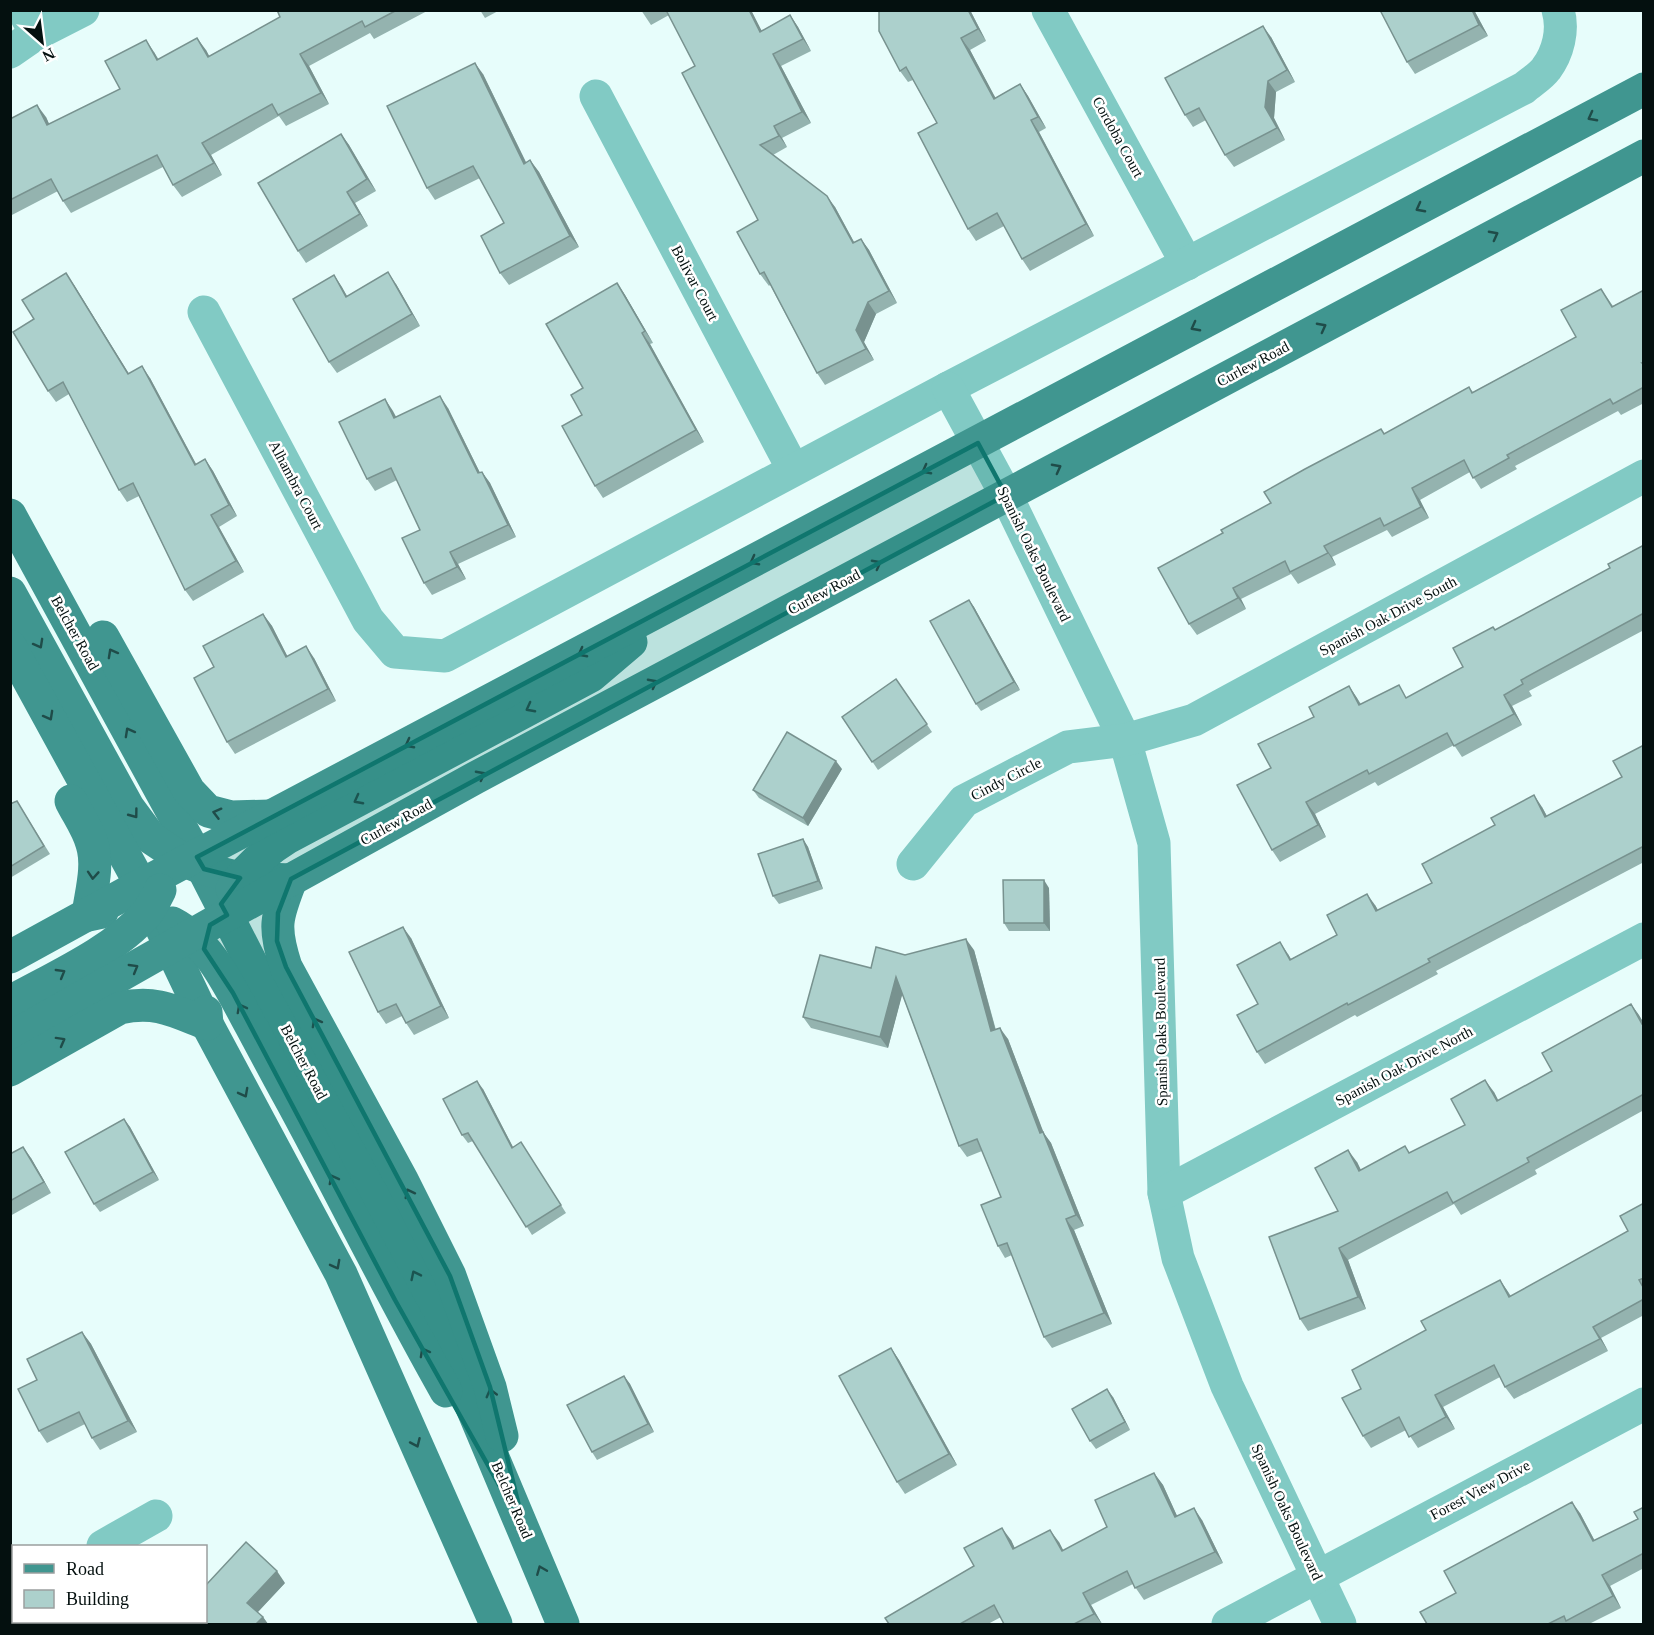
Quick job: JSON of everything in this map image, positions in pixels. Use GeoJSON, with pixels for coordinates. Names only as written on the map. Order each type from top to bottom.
{"type":"FeatureCollection","features":[{"type":"Feature","properties":{"kind":"main road"},"geometry":{"type":"LineString","coordinates":[[10,957],[88,915],[169,881],[275,816],[1644,89]]}},
{"type":"Feature","properties":{"kind":"main road","name":"Curlew Road"},"geometry":{"type":"LineString","coordinates":[[10,1038],[209,922],[291,880],[475,778],[1644,156]]}},
{"type":"Feature","properties":{"kind":"main road"},"geometry":{"type":"LineString","coordinates":[[10,492],[64,567],[189,792],[208,811],[231,817],[275,816]]}},
{"type":"Feature","properties":{"kind":"main road","name":"Belcher Road"},"geometry":{"type":"LineString","coordinates":[[10,515],[168,803],[169,881],[209,922],[207,1024],[341,1274],[496,1624]]}},
{"type":"Feature","properties":{"kind":"main road"},"geometry":{"type":"LineString","coordinates":[[10,593],[128,807],[151,837],[169,881]]}},
{"type":"Feature","properties":{"kind":"main road"},"geometry":{"type":"LineString","coordinates":[[209,922],[273,847],[591,676],[679,601]]}},
{"type":"Feature","properties":{"kind":"main road","name":"Belcher Road"},"geometry":{"type":"LineString","coordinates":[[10,646],[169,881],[209,922],[373,1190],[422,1289],[563,1624]]}},
{"type":"Feature","properties":{"kind":"main road"},"geometry":{"type":"LineString","coordinates":[[10,691],[92,843],[94,874],[88,915]]}},
{"type":"Feature","properties":{"kind":"main road"},"geometry":{"type":"LineString","coordinates":[[291,880],[278,913],[277,941],[286,967],[402,1180],[450,1276],[490,1387],[525,1531]]}},
{"type":"Feature","properties":{"kind":"main road"},"geometry":{"type":"LineString","coordinates":[[10,1002],[128,933],[169,881]]}},
{"type":"Feature","properties":{"kind":"main road"},"geometry":{"type":"LineString","coordinates":[[10,1070],[120,1008],[137,1004],[157,1005],[207,1024]]}},
{"type":"Feature","properties":{"kind":"street"},"geometry":{"type":"LineString","coordinates":[[20,33],[83,10]]}},
{"type":"Feature","properties":{"kind":"street","name":"Cordoba Court"},"geometry":{"type":"LineString","coordinates":[[1048,10],[1187,264]]}},
{"type":"Feature","properties":{"kind":"street"},"geometry":{"type":"LineString","coordinates":[[793,470],[1524,88],[1546,71],[1558,46],[1561,20],[1558,10]]}},
{"type":"Feature","properties":{"kind":"street","name":"Bolivar Court"},"geometry":{"type":"LineString","coordinates":[[596,96],[793,470]]}},
{"type":"Feature","properties":{"kind":"street","name":"Alhambra Court"},"geometry":{"type":"LineString","coordinates":[[204,312],[368,620],[396,652],[445,656],[793,470]]}},
{"type":"Feature","properties":{"kind":"street","name":"Spanish Oaks Boulevard"},"geometry":{"type":"LineString","coordinates":[[948,388],[1006,495],[1125,740],[1155,843],[1164,1193],[1178,1258],[1227,1386],[1340,1624]]}},
{"type":"Feature","properties":{"kind":"street","name":"Spanish Oak Drive South"},"geometry":{"type":"LineString","coordinates":[[1125,740],[1194,720],[1644,476]]}},
{"type":"Feature","properties":{"kind":"street","name":"Cindy Circle"},"geometry":{"type":"LineString","coordinates":[[913,864],[964,801],[1068,747],[1125,740]]}},
{"type":"Feature","properties":{"kind":"street","name":"Spanish Oak Drive North"},"geometry":{"type":"LineString","coordinates":[[1164,1193],[1644,939]]}},
{"type":"Feature","properties":{"kind":"street","name":"Forest View Drive"},"geometry":{"type":"LineString","coordinates":[[1228,1624],[1644,1404]]}},
{"type":"Feature","properties":{"kind":"street"},"geometry":{"type":"LineString","coordinates":[[105,1545],[156,1516]]}},
{"type":"Feature","properties":{"kind":"highlighted area"},"geometry":{"type":"Polygon","coordinates":[[[978,443],[1006,495],[291,879],[278,913],[277,941],[286,967],[450,1276],[490,1387],[525,1531],[395,1300],[233,993],[204,949],[210,925],[227,915],[221,904],[240,878],[204,869],[197,857],[978,443]]]}},
{"type":"Feature","properties":{"kind":"building"},"geometry":{"type":"Polygon","coordinates":[[[277,10],[397,10],[365,27],[362,21],[300,54],[321,93],[278,115],[272,104],[202,143],[214,163],[173,185],[157,155],[63,201],[51,179],[10,200],[10,119],[37,105],[47,125],[120,89],[105,61],[146,40],[157,60],[197,38],[208,57],[280,17],[277,10]]]}},
{"type":"Feature","properties":{"kind":"building"},"geometry":{"type":"Polygon","coordinates":[[[666,10],[749,10],[760,32],[790,15],[803,39],[773,54],[802,112],[774,126],[779,136],[760,145],[827,196],[853,243],[861,239],[889,291],[868,302],[856,330],[866,349],[817,373],[764,272],[760,274],[737,232],[758,220],[682,73],[695,66],[666,10]]]}},
{"type":"Feature","properties":{"kind":"building"},"geometry":{"type":"Polygon","coordinates":[[[879,10],[968,10],[978,29],[961,38],[994,99],[1020,84],[1038,117],[1031,120],[1086,224],[1022,259],[997,213],[968,229],[918,133],[937,123],[906,67],[900,71],[879,31],[879,10]]]}},
{"type":"Feature","properties":{"kind":"building"},"geometry":{"type":"Polygon","coordinates":[[[1380,10],[1472,10],[1479,25],[1407,62],[1380,10]]]}},
{"type":"Feature","properties":{"kind":"building"},"geometry":{"type":"Polygon","coordinates":[[[1263,26],[1287,70],[1268,81],[1265,107],[1277,128],[1225,155],[1199,108],[1185,115],[1165,78],[1263,26]]]}},
{"type":"Feature","properties":{"kind":"building"},"geometry":{"type":"Polygon","coordinates":[[[475,63],[524,164],[530,160],[570,236],[500,273],[481,236],[504,223],[473,166],[427,188],[387,106],[475,63]]]}},
{"type":"Feature","properties":{"kind":"building"},"geometry":{"type":"Polygon","coordinates":[[[341,134],[367,179],[347,192],[360,214],[298,251],[258,183],[341,134]]]}},
{"type":"Feature","properties":{"kind":"building"},"geometry":{"type":"Polygon","coordinates":[[[388,272],[412,314],[329,362],[293,299],[334,275],[346,297],[388,272]]]}},
{"type":"Feature","properties":{"kind":"building"},"geometry":{"type":"Polygon","coordinates":[[[66,273],[128,374],[142,366],[195,465],[205,459],[229,505],[211,515],[236,561],[185,590],[133,483],[119,490],[63,382],[48,391],[13,332],[34,319],[22,300],[66,273]]]}},
{"type":"Feature","properties":{"kind":"building"},"geometry":{"type":"Polygon","coordinates":[[[617,283],[645,331],[642,333],[696,430],[595,486],[562,426],[582,415],[571,395],[583,388],[546,324],[617,283]]]}},
{"type":"Feature","properties":{"kind":"building"},"geometry":{"type":"Polygon","coordinates":[[[1601,289],[1612,307],[1644,290],[1644,363],[1642,363],[1644,365],[1644,387],[1613,404],[1610,399],[1507,455],[1509,458],[1473,478],[1464,460],[1412,488],[1421,507],[1384,526],[1380,518],[1324,546],[1328,553],[1290,572],[1285,561],[1233,588],[1238,598],[1189,624],[1158,568],[1223,533],[1221,530],[1271,503],[1264,492],[1305,469],[1381,429],[1384,434],[1469,387],[1472,393],[1576,337],[1561,310],[1601,289]]]}},
{"type":"Feature","properties":{"kind":"building"},"geometry":{"type":"Polygon","coordinates":[[[440,396],[478,473],[482,472],[508,525],[450,552],[457,567],[424,583],[402,538],[420,530],[391,468],[367,479],[339,422],[385,399],[394,418],[440,396]]]}},
{"type":"Feature","properties":{"kind":"building"},"geometry":{"type":"Polygon","coordinates":[[[1644,545],[1644,613],[1521,680],[1523,684],[1504,695],[1514,714],[1454,746],[1447,733],[1369,774],[1367,770],[1306,802],[1318,825],[1272,850],[1237,785],[1271,768],[1258,744],[1314,717],[1309,707],[1349,686],[1359,705],[1399,685],[1406,698],[1463,667],[1453,648],[1493,627],[1495,630],[1610,568],[1608,564],[1644,545]]]}},
{"type":"Feature","properties":{"kind":"building"},"geometry":{"type":"Polygon","coordinates":[[[969,600],[1014,682],[976,704],[930,621],[969,600]]]}},
{"type":"Feature","properties":{"kind":"building"},"geometry":{"type":"Polygon","coordinates":[[[263,614],[286,657],[306,646],[328,689],[227,742],[194,678],[214,667],[203,646],[263,614]]]}},
{"type":"Feature","properties":{"kind":"building"},"geometry":{"type":"Polygon","coordinates":[[[896,679],[927,724],[872,762],[842,717],[896,679]]]}},
{"type":"Feature","properties":{"kind":"building"},"geometry":{"type":"Polygon","coordinates":[[[787,732],[836,761],[803,818],[753,790],[787,732]]]}},
{"type":"Feature","properties":{"kind":"building"},"geometry":{"type":"Polygon","coordinates":[[[1644,745],[1644,846],[1428,959],[1430,962],[1348,1005],[1347,1003],[1257,1052],[1237,1015],[1258,1004],[1237,965],[1280,942],[1290,960],[1337,935],[1327,915],[1367,894],[1376,911],[1432,883],[1422,864],[1495,825],[1491,818],[1534,795],[1545,817],[1622,777],[1613,761],[1644,745]]]}},
{"type":"Feature","properties":{"kind":"building"},"geometry":{"type":"Polygon","coordinates":[[[17,801],[44,846],[10,867],[10,804],[17,801]]]}},
{"type":"Feature","properties":{"kind":"building"},"geometry":{"type":"Polygon","coordinates":[[[803,839],[818,881],[773,896],[758,854],[803,839]]]}},
{"type":"Feature","properties":{"kind":"building"},"geometry":{"type":"Polygon","coordinates":[[[1003,880],[1044,880],[1044,923],[1004,923],[1003,880]]]}},
{"type":"Feature","properties":{"kind":"building"},"geometry":{"type":"Polygon","coordinates":[[[403,927],[441,1006],[406,1023],[396,1004],[378,1012],[349,952],[403,927]]]}},
{"type":"Feature","properties":{"kind":"building"},"geometry":{"type":"Polygon","coordinates":[[[966,939],[991,1031],[1000,1028],[1040,1133],[1043,1132],[1076,1215],[1066,1219],[1104,1313],[1044,1337],[1007,1243],[998,1246],[981,1205],[1001,1197],[977,1139],[959,1146],[896,977],[880,1037],[803,1017],[820,955],[871,968],[876,947],[905,955],[966,939]]]}},
{"type":"Feature","properties":{"kind":"building"},"geometry":{"type":"Polygon","coordinates":[[[1631,1004],[1642,1024],[1644,1023],[1644,1094],[1527,1158],[1529,1162],[1453,1203],[1447,1192],[1339,1248],[1358,1297],[1300,1319],[1269,1237],[1338,1211],[1315,1168],[1348,1150],[1359,1171],[1405,1146],[1409,1153],[1465,1125],[1451,1099],[1485,1080],[1497,1101],[1552,1071],[1542,1053],[1631,1004]]]}},
{"type":"Feature","properties":{"kind":"building"},"geometry":{"type":"Polygon","coordinates":[[[477,1081],[512,1148],[521,1142],[561,1205],[526,1227],[468,1133],[462,1135],[443,1099],[477,1081]]]}},
{"type":"Feature","properties":{"kind":"building"},"geometry":{"type":"Polygon","coordinates":[[[124,1119],[153,1172],[94,1204],[65,1152],[124,1119]]]}},
{"type":"Feature","properties":{"kind":"building"},"geometry":{"type":"Polygon","coordinates":[[[23,1147],[44,1182],[10,1201],[10,1154],[23,1147]]]}},
{"type":"Feature","properties":{"kind":"building"},"geometry":{"type":"Polygon","coordinates":[[[1644,1203],[1644,1278],[1639,1280],[1644,1289],[1644,1299],[1593,1327],[1600,1339],[1505,1387],[1494,1365],[1435,1395],[1446,1417],[1409,1437],[1399,1417],[1363,1436],[1342,1398],[1361,1389],[1352,1370],[1426,1330],[1421,1321],[1500,1280],[1509,1297],[1628,1231],[1620,1216],[1644,1203]]]}},
{"type":"Feature","properties":{"kind":"building"},"geometry":{"type":"Polygon","coordinates":[[[82,1332],[128,1421],[92,1438],[79,1412],[39,1431],[18,1389],[37,1380],[27,1359],[82,1332]]]}},
{"type":"Feature","properties":{"kind":"building"},"geometry":{"type":"Polygon","coordinates":[[[891,1348],[949,1454],[897,1482],[839,1376],[891,1348]]]}},
{"type":"Feature","properties":{"kind":"building"},"geometry":{"type":"Polygon","coordinates":[[[624,1376],[648,1424],[592,1452],[567,1405],[624,1376]]]}},
{"type":"Feature","properties":{"kind":"building"},"geometry":{"type":"Polygon","coordinates":[[[1107,1389],[1125,1422],[1090,1441],[1072,1409],[1107,1389]]]}},
{"type":"Feature","properties":{"kind":"building"},"geometry":{"type":"Polygon","coordinates":[[[1154,1473],[1175,1517],[1194,1508],[1215,1552],[1135,1588],[1127,1571],[1083,1593],[1094,1614],[1074,1624],[1004,1624],[994,1605],[960,1624],[889,1624],[885,1618],[974,1566],[964,1548],[1002,1528],[1013,1549],[1050,1530],[1062,1551],[1107,1527],[1095,1500],[1154,1473]]]}},
{"type":"Feature","properties":{"kind":"building"},"geometry":{"type":"Polygon","coordinates":[[[1572,1502],[1593,1541],[1638,1519],[1634,1512],[1644,1507],[1644,1553],[1602,1575],[1613,1596],[1566,1621],[1564,1616],[1548,1624],[1427,1624],[1420,1612],[1456,1593],[1444,1571],[1572,1502]]]}},
{"type":"Feature","properties":{"kind":"building"},"geometry":{"type":"Polygon","coordinates":[[[246,1542],[277,1571],[247,1603],[263,1617],[256,1624],[204,1623],[207,1623],[207,1584],[246,1542]]]}},
{"type":"Feature","properties":{"kind":"building"},"geometry":{"type":"Polygon","coordinates":[[[144,1623],[145,1624],[89,1624],[144,1623]]]}}]}
